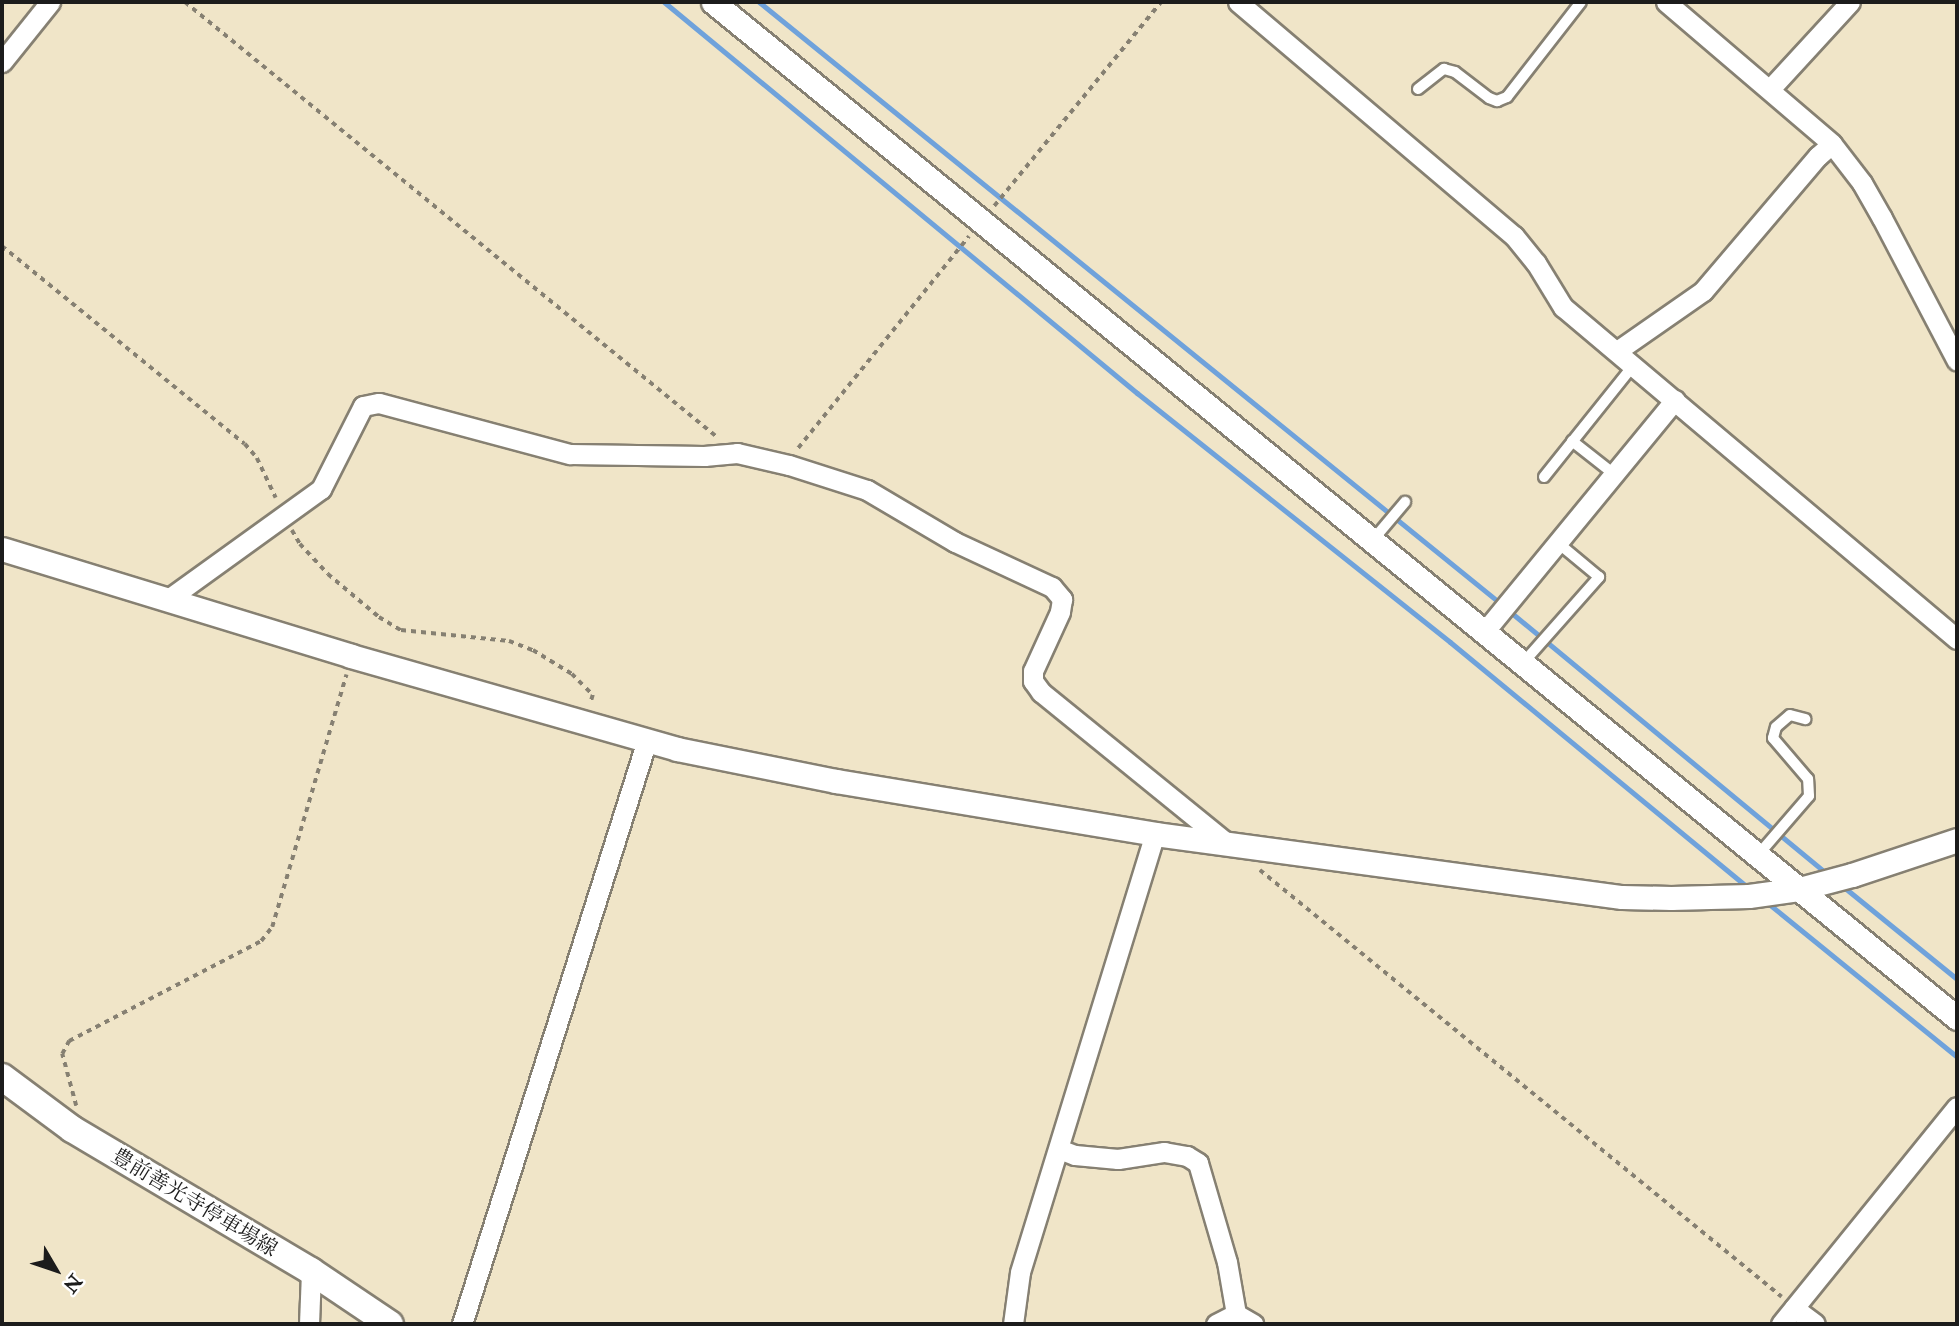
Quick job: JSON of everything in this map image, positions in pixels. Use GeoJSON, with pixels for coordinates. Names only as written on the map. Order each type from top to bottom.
{"type":"FeatureCollection","features":[{"type":"Feature","properties":{"kind":"main road","name":"豊前善光寺停車場線"},"geometry":{"type":"LineString","coordinates":[[2,1077],[72,1129],[311,1271],[390,1324]]}},
{"type":"Feature","properties":{"kind":"street"},"geometry":{"type":"LineString","coordinates":[[2,62],[50,2]]}},
{"type":"Feature","properties":{"kind":"street"},"geometry":{"type":"LineString","coordinates":[[713,2],[1380,531],[1498,615],[1524,663],[1765,847],[1799,889],[1957,1018]]}},
{"type":"Feature","properties":{"kind":"street"},"geometry":{"type":"LineString","coordinates":[[1238,2],[1514,236],[1536,263],[1563,307],[1957,639]]}},
{"type":"Feature","properties":{"kind":"street"},"geometry":{"type":"LineString","coordinates":[[1666,2],[1832,144],[1862,183],[1955,351]]}},
{"type":"Feature","properties":{"kind":"street"},"geometry":{"type":"LineString","coordinates":[[1770,89],[1850,2]]}},
{"type":"Feature","properties":{"kind":"street"},"geometry":{"type":"LineString","coordinates":[[1617,351],[1703,291],[1818,156],[1832,144]]}},
{"type":"Feature","properties":{"kind":"street"},"geometry":{"type":"LineString","coordinates":[[1498,615],[1675,400]]}},
{"type":"Feature","properties":{"kind":"street"},"geometry":{"type":"LineString","coordinates":[[167,600],[321,489],[363,406],[379,403],[570,454],[704,456],[737,453],[789,465],[867,490],[955,542],[1052,587],[1062,599],[1060,612],[1033,671],[1033,681],[1041,692],[1227,843]]}},
{"type":"Feature","properties":{"kind":"street"},"geometry":{"type":"LineString","coordinates":[[2,549],[351,656],[647,740],[836,781],[1155,834],[1622,898],[1759,895],[1799,889],[1836,880],[1957,841]]}},
{"type":"Feature","properties":{"kind":"street"},"geometry":{"type":"LineString","coordinates":[[462,1324],[647,740]]}},
{"type":"Feature","properties":{"kind":"street"},"geometry":{"type":"LineString","coordinates":[[1013,1324],[1020,1272],[1155,834]]}},
{"type":"Feature","properties":{"kind":"street"},"geometry":{"type":"LineString","coordinates":[[1781,1324],[1957,1107]]}},
{"type":"Feature","properties":{"kind":"street"},"geometry":{"type":"LineString","coordinates":[[1059,1149],[1075,1155],[1118,1159],[1164,1152],[1186,1156],[1198,1163],[1244,1319],[1216,1324]]}},
{"type":"Feature","properties":{"kind":"street"},"geometry":{"type":"LineString","coordinates":[[309,1324],[311,1271]]}},
{"type":"Feature","properties":{"kind":"street"},"geometry":{"type":"LineString","coordinates":[[1794,1308],[1815,1324]]}},
{"type":"Feature","properties":{"kind":"lane"},"geometry":{"type":"LineString","coordinates":[[1418,89],[1444,69],[1455,72],[1489,98],[1497,101],[1507,97],[1581,2]]}},
{"type":"Feature","properties":{"kind":"lane"},"geometry":{"type":"LineString","coordinates":[[1544,477],[1633,366]]}},
{"type":"Feature","properties":{"kind":"lane"},"geometry":{"type":"LineString","coordinates":[[1572,440],[1614,474]]}},
{"type":"Feature","properties":{"kind":"lane"},"geometry":{"type":"LineString","coordinates":[[1380,531],[1404,503]]}},
{"type":"Feature","properties":{"kind":"lane"},"geometry":{"type":"LineString","coordinates":[[1524,663],[1599,577],[1558,543]]}},
{"type":"Feature","properties":{"kind":"lane"},"geometry":{"type":"LineString","coordinates":[[1765,847],[1810,791],[1808,779],[1773,738],[1776,727],[1790,715],[1805,719]]}},
{"type":"Feature","properties":{"kind":"path"},"geometry":{"type":"LineString","coordinates":[[185,2],[737,453]]}},
{"type":"Feature","properties":{"kind":"path"},"geometry":{"type":"LineString","coordinates":[[995,205],[1161,2]]}},
{"type":"Feature","properties":{"kind":"path"},"geometry":{"type":"LineString","coordinates":[[789,465],[796,451],[967,239]]}},
{"type":"Feature","properties":{"kind":"path"},"geometry":{"type":"LineString","coordinates":[[2,246],[245,444],[257,458],[300,544],[328,574],[379,617],[401,630],[509,641],[533,650],[572,674],[593,695],[587,725]]}},
{"type":"Feature","properties":{"kind":"path"},"geometry":{"type":"LineString","coordinates":[[72,1129],[77,1102],[62,1054],[69,1041],[261,941],[272,927],[351,656]]}},
{"type":"Feature","properties":{"kind":"path"},"geometry":{"type":"LineString","coordinates":[[1259,869],[1794,1308]]}},
{"type":"Feature","properties":{"kind":"waterway"},"geometry":{"type":"LineString","coordinates":[[664,2],[1137,393],[1450,642],[1748,888]]}},
{"type":"Feature","properties":{"kind":"waterway"},"geometry":{"type":"LineString","coordinates":[[759,2],[1501,604]]}},
{"type":"Feature","properties":{"kind":"waterway"},"geometry":{"type":"LineString","coordinates":[[1508,610],[1827,874]]}},
{"type":"Feature","properties":{"kind":"waterway"},"geometry":{"type":"LineString","coordinates":[[1840,884],[1957,979]]}},
{"type":"Feature","properties":{"kind":"waterway"},"geometry":{"type":"LineString","coordinates":[[1764,900],[1957,1057]]}}]}
